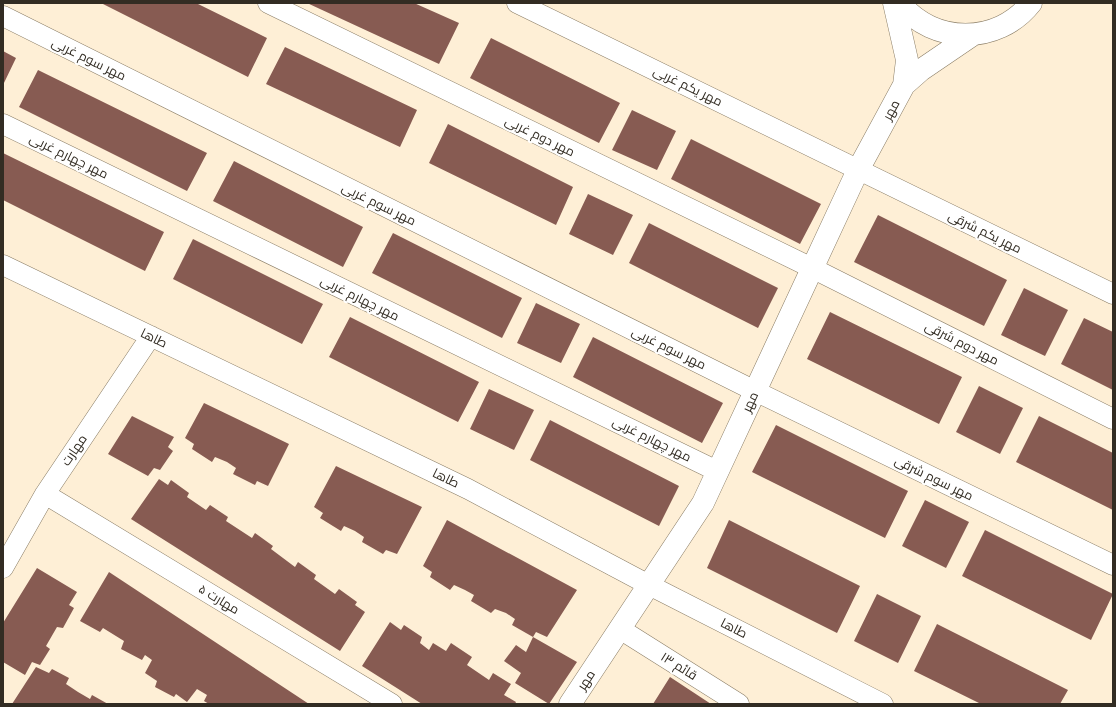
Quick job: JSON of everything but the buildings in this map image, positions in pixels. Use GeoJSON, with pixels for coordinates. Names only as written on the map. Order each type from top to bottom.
{"type":"FeatureCollection","features":[{"type":"Feature","properties":{"kind":"street","name":"مهر دوم غربی"},"geometry":{"type":"LineString","coordinates":[[268,3],[812,268]]}},
{"type":"Feature","properties":{"kind":"street","name":"مهر یکم غربی"},"geometry":{"type":"LineString","coordinates":[[517,3],[858,170]]}},
{"type":"Feature","properties":{"kind":"street","name":"مهر"},"geometry":{"type":"LineString","coordinates":[[894,3],[907,60],[904,86]]}},
{"type":"Feature","properties":{"kind":"street"},"geometry":{"type":"LineString","coordinates":[[900,3],[907,12],[926,26],[948,34],[970,36],[999,29],[1023,13],[1031,3]]}},
{"type":"Feature","properties":{"kind":"street","name":"مهر سوم غربی"},"geometry":{"type":"LineString","coordinates":[[3,16],[754,391]]}},
{"type":"Feature","properties":{"kind":"street","name":"مهر"},"geometry":{"type":"LineString","coordinates":[[570,704],[703,503],[858,170],[904,86],[921,70],[970,36]]}},
{"type":"Feature","properties":{"kind":"street","name":"مهر چهارم غربی"},"geometry":{"type":"LineString","coordinates":[[3,124],[718,471]]}},
{"type":"Feature","properties":{"kind":"street","name":"مهر یکم شرقی"},"geometry":{"type":"LineString","coordinates":[[858,170],[1113,294]]}},
{"type":"Feature","properties":{"kind":"street","name":"طاها"},"geometry":{"type":"LineString","coordinates":[[3,265],[468,489],[649,585],[883,704]]}},
{"type":"Feature","properties":{"kind":"street","name":"مهر دوم شرقی"},"geometry":{"type":"LineString","coordinates":[[812,268],[1113,419]]}},
{"type":"Feature","properties":{"kind":"street","name":"مهارت"},"geometry":{"type":"LineString","coordinates":[[3,568],[45,494],[151,336]]}},
{"type":"Feature","properties":{"kind":"street","name":"مهر سوم شرقی"},"geometry":{"type":"LineString","coordinates":[[754,391],[1113,565]]}},
{"type":"Feature","properties":{"kind":"street","name":"مهارت ۵"},"geometry":{"type":"LineString","coordinates":[[45,494],[392,704]]}},
{"type":"Feature","properties":{"kind":"street","name":"قائم ۱۳"},"geometry":{"type":"LineString","coordinates":[[620,629],[739,704]]}}]}
